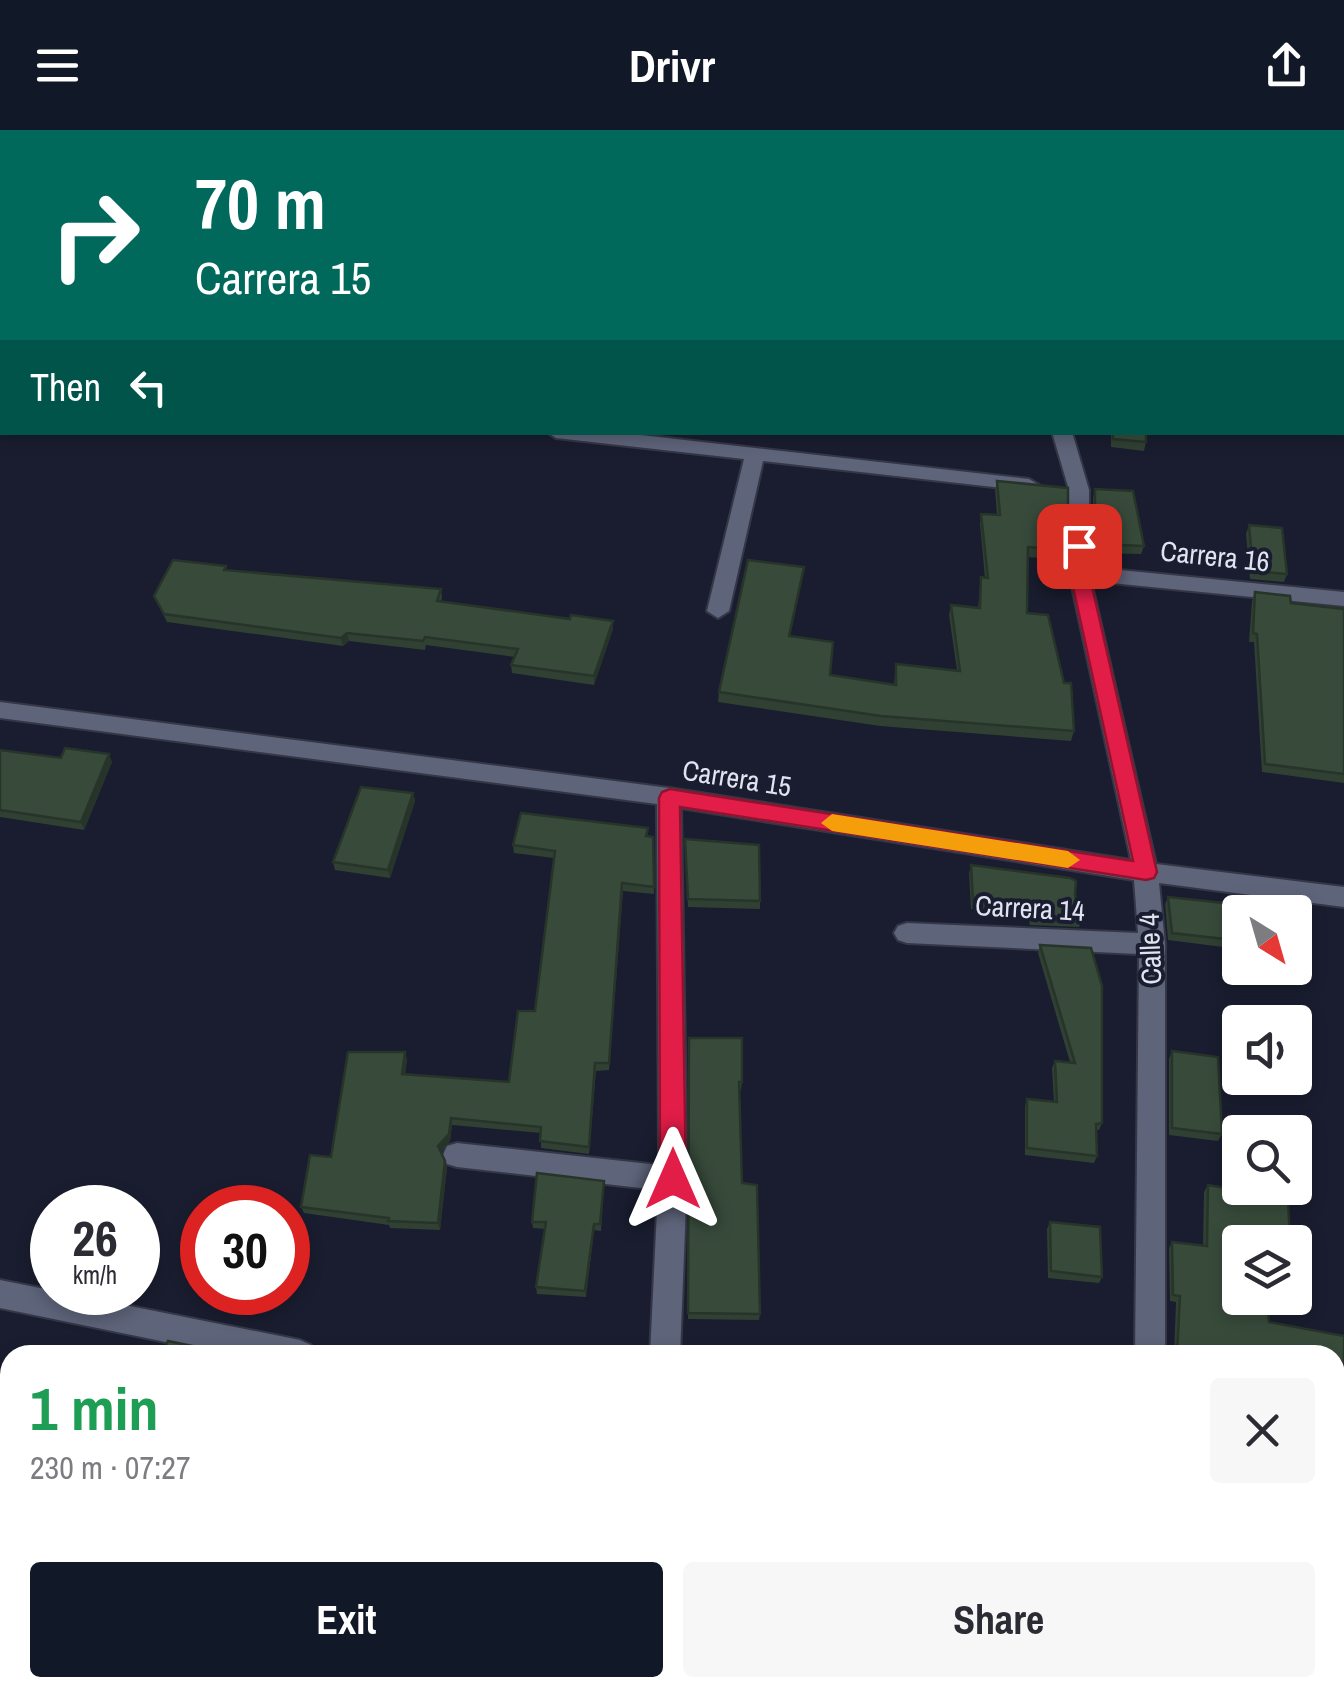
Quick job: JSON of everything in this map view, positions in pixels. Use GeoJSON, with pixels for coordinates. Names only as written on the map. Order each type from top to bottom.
{"type":"FeatureCollection","features":[{"type":"Feature","properties":{"kind":"street"},"geometry":{"type":"LineString","coordinates":[[583,435],[1060,488]]}},
{"type":"Feature","properties":{"kind":"street","name":"Calle 4"},"geometry":{"type":"LineString","coordinates":[[1062,435],[1060,488],[1146,872],[1152,944],[1150,1345]]}},
{"type":"Feature","properties":{"kind":"street"},"geometry":{"type":"LineString","coordinates":[[718,611],[755,454]]}},
{"type":"Feature","properties":{"kind":"street","name":"Carrera 16"},"geometry":{"type":"LineString","coordinates":[[1080,573],[1344,599]]}},
{"type":"Feature","properties":{"kind":"street","name":"Carrera 15"},"geometry":{"type":"LineString","coordinates":[[0,710],[670,798],[1146,872],[1344,897]]}},
{"type":"Feature","properties":{"kind":"street"},"geometry":{"type":"LineString","coordinates":[[665,1345],[673,1179],[670,798]]}},
{"type":"Feature","properties":{"kind":"street","name":"Carrera 14"},"geometry":{"type":"LineString","coordinates":[[907,932],[1152,944]]}},
{"type":"Feature","properties":{"kind":"street"},"geometry":{"type":"LineString","coordinates":[[457,1155],[673,1179]]}},
{"type":"Feature","properties":{"kind":"street"},"geometry":{"type":"LineString","coordinates":[[0,1294],[251,1345]]}},
{"type":"Feature","properties":{"kind":"building"},"geometry":{"type":"Polygon","coordinates":[[[1113,435],[1146,435],[1146,442],[1113,439],[1113,435]]]}},
{"type":"Feature","properties":{"kind":"building"},"geometry":{"type":"Polygon","coordinates":[[[997,481],[1068,488],[1068,541],[1040,540],[1042,548],[1028,547],[1027,613],[1048,615],[1064,683],[1071,683],[1074,731],[881,716],[719,692],[748,560],[804,567],[789,636],[833,642],[830,675],[896,685],[896,664],[960,671],[951,605],[980,608],[981,577],[988,578],[981,514],[1000,515],[997,481]]]}},
{"type":"Feature","properties":{"kind":"building"},"geometry":{"type":"Polygon","coordinates":[[[1095,489],[1133,491],[1144,546],[1095,544],[1095,489]]]}},
{"type":"Feature","properties":{"kind":"building"},"geometry":{"type":"Polygon","coordinates":[[[1249,525],[1282,528],[1287,574],[1253,571],[1249,525]]]}},
{"type":"Feature","properties":{"kind":"building"},"geometry":{"type":"Polygon","coordinates":[[[173,560],[226,566],[224,570],[441,589],[437,601],[613,621],[594,676],[511,665],[518,649],[425,637],[423,641],[347,633],[341,638],[164,614],[154,596],[173,560]]]}},
{"type":"Feature","properties":{"kind":"building"},"geometry":{"type":"Polygon","coordinates":[[[1255,592],[1290,596],[1291,603],[1344,609],[1344,774],[1265,764],[1257,634],[1253,633],[1255,592]]]}},
{"type":"Feature","properties":{"kind":"building"},"geometry":{"type":"Polygon","coordinates":[[[65,748],[109,754],[81,822],[0,810],[0,750],[61,758],[65,748]]]}},
{"type":"Feature","properties":{"kind":"building"},"geometry":{"type":"Polygon","coordinates":[[[361,787],[413,793],[388,870],[333,862],[361,787]]]}},
{"type":"Feature","properties":{"kind":"building"},"geometry":{"type":"Polygon","coordinates":[[[521,813],[648,828],[646,836],[653,837],[654,887],[622,883],[609,1063],[595,1063],[589,1147],[540,1141],[541,1127],[451,1118],[449,1134],[438,1146],[445,1161],[438,1223],[388,1221],[389,1218],[310,1208],[310,1185],[305,1185],[310,1155],[331,1157],[348,1052],[405,1052],[402,1074],[509,1082],[518,1011],[535,1011],[555,851],[513,845],[521,813]]]}},
{"type":"Feature","properties":{"kind":"building"},"geometry":{"type":"Polygon","coordinates":[[[685,839],[759,845],[760,901],[688,899],[685,839]]]}},
{"type":"Feature","properties":{"kind":"building"},"geometry":{"type":"Polygon","coordinates":[[[971,865],[1070,878],[1076,881],[1075,895],[1082,919],[1032,917],[1027,900],[973,901],[971,865]]]}},
{"type":"Feature","properties":{"kind":"building"},"geometry":{"type":"Polygon","coordinates":[[[1168,897],[1222,903],[1222,939],[1172,933],[1168,897]]]}},
{"type":"Feature","properties":{"kind":"building"},"geometry":{"type":"Polygon","coordinates":[[[1040,945],[1091,948],[1102,986],[1102,1123],[1096,1124],[1097,1156],[1027,1148],[1027,1099],[1057,1102],[1055,1061],[1075,1063],[1040,945]]]}},
{"type":"Feature","properties":{"kind":"building"},"geometry":{"type":"Polygon","coordinates":[[[689,1038],[742,1038],[742,1183],[757,1185],[760,1314],[688,1313],[689,1038]]]}},
{"type":"Feature","properties":{"kind":"building"},"geometry":{"type":"Polygon","coordinates":[[[1172,1051],[1218,1057],[1222,1134],[1172,1128],[1172,1051]]]}},
{"type":"Feature","properties":{"kind":"building"},"geometry":{"type":"Polygon","coordinates":[[[537,1173],[604,1181],[600,1224],[594,1224],[585,1291],[536,1287],[546,1222],[532,1222],[537,1173]]]}},
{"type":"Feature","properties":{"kind":"building"},"geometry":{"type":"Polygon","coordinates":[[[1208,1185],[1222,1187],[1222,1205],[1288,1205],[1289,1225],[1222,1225],[1222,1315],[1268,1315],[1269,1322],[1344,1336],[1344,1345],[1178,1345],[1180,1296],[1173,1295],[1172,1242],[1207,1246],[1208,1185]]]}},
{"type":"Feature","properties":{"kind":"building"},"geometry":{"type":"Polygon","coordinates":[[[1050,1222],[1100,1227],[1102,1277],[1051,1271],[1050,1222]]]}},
{"type":"Feature","properties":{"kind":"slow traffic"},"geometry":{"type":"LineString","coordinates":[[832,823],[1068,860]]}},
{"type":"Feature","properties":{"kind":"route"},"geometry":{"type":"LineString","coordinates":[[673,1179],[670,798],[1146,872],[1080,573],[1079,546]]}}]}
